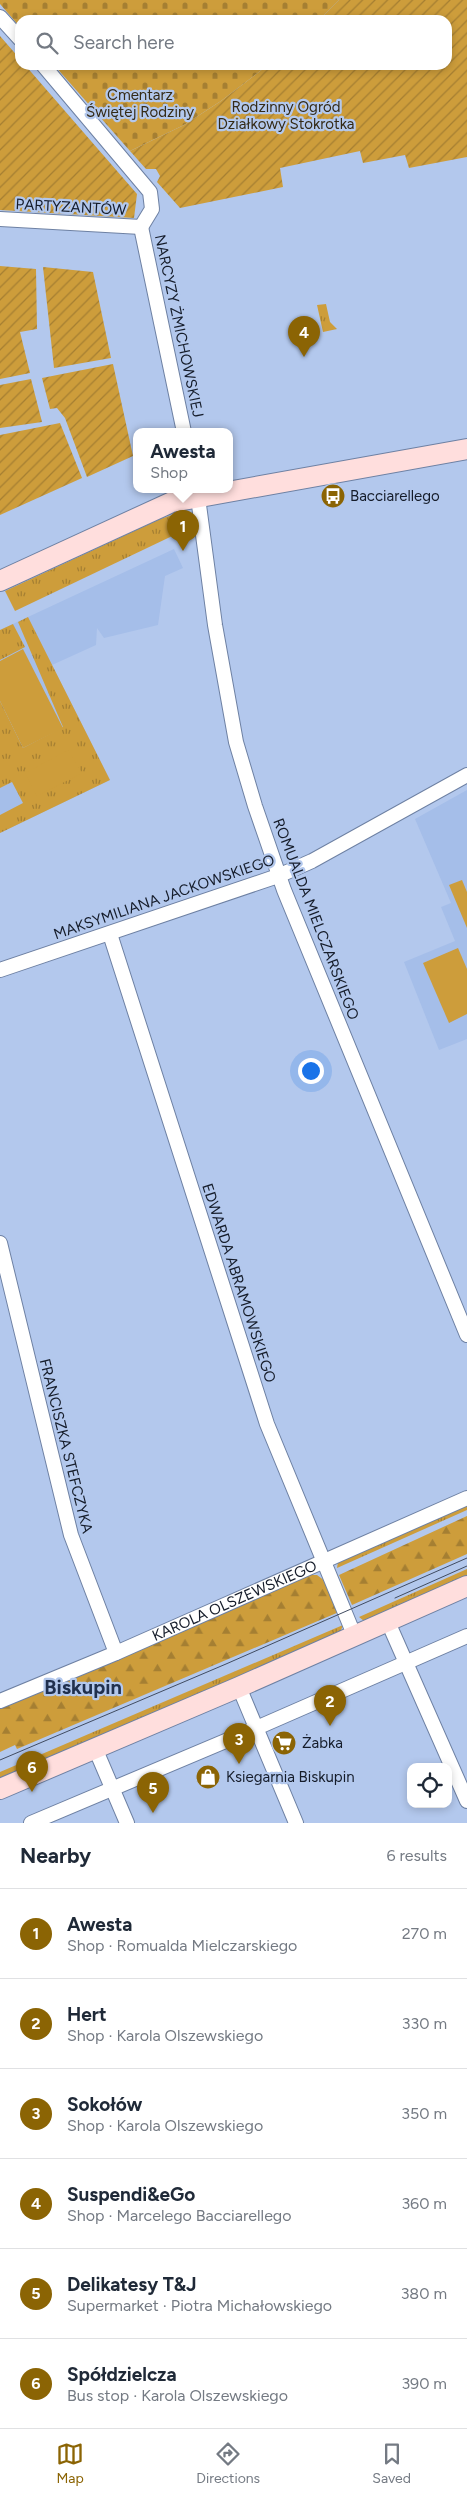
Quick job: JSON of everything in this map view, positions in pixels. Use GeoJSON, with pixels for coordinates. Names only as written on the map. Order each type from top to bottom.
{"type":"FeatureCollection","features":[{"type":"Feature","properties":{"kind":"street"},"geometry":{"type":"LineString","coordinates":[[0,17],[15,34]]}},
{"type":"Feature","properties":{"kind":"street"},"geometry":{"type":"LineString","coordinates":[[47,70],[150,192],[152,209],[141,227]]}},
{"type":"Feature","properties":{"kind":"street","name":"PARTYZANTÓW"},"geometry":{"type":"LineString","coordinates":[[0,219],[141,227]]}},
{"type":"Feature","properties":{"kind":"street","name":"NARCYZY ŻMICHOWSKIEJ"},"geometry":{"type":"LineString","coordinates":[[141,227],[183,428]]}},
{"type":"Feature","properties":{"kind":"street"},"geometry":{"type":"LineString","coordinates":[[233,487],[467,449]]}},
{"type":"Feature","properties":{"kind":"street"},"geometry":{"type":"LineString","coordinates":[[0,581],[163,506],[198,493]]}},
{"type":"Feature","properties":{"kind":"street","name":"ROMUALDA MIELCZARSKIEGO"},"geometry":{"type":"LineString","coordinates":[[198,493],[215,625],[236,742],[278,876],[467,1335]]}},
{"type":"Feature","properties":{"kind":"street","name":"MAKSYMILIANA JACKOWSKIEGO"},"geometry":{"type":"LineString","coordinates":[[0,970],[278,876],[312,861],[467,775]]}},
{"type":"Feature","properties":{"kind":"street","name":"EDWARDA ABRAMOWSKIEGO"},"geometry":{"type":"LineString","coordinates":[[110,934],[267,1424],[322,1562],[355,1637]]}},
{"type":"Feature","properties":{"kind":"street","name":"FRANCISZKA STEFCZYKA"},"geometry":{"type":"LineString","coordinates":[[0,1243],[71,1535],[116,1653]]}},
{"type":"Feature","properties":{"kind":"street","name":"KAROLA OLSZEWSKIEGO"},"geometry":{"type":"LineString","coordinates":[[0,1701],[116,1653],[467,1498]]}},
{"type":"Feature","properties":{"kind":"street"},"geometry":{"type":"LineString","coordinates":[[0,1789],[355,1637],[467,1586]]}},
{"type":"Feature","properties":{"kind":"street"},"geometry":{"type":"LineString","coordinates":[[388,1622],[467,1801]]}},
{"type":"Feature","properties":{"kind":"street"},"geometry":{"type":"LineString","coordinates":[[31,1823],[467,1636]]}},
{"type":"Feature","properties":{"kind":"street"},"geometry":{"type":"LineString","coordinates":[[239,1687],[296,1823]]}},
{"type":"Feature","properties":{"kind":"street"},"geometry":{"type":"LineString","coordinates":[[95,1748],[127,1823]]}},
{"type":"Feature","properties":{"kind":"shaded area"},"geometry":{"type":"Polygon","coordinates":[[[174,549],[183,568],[165,576],[158,625],[104,638],[97,628],[96,645],[52,665],[110,780],[0,833],[0,630],[174,549]]]}},
{"type":"Feature","properties":{"kind":"shaded area"},"geometry":{"type":"Polygon","coordinates":[[[467,790],[467,1039],[439,1050],[404,962],[455,941],[441,907],[451,903],[415,819],[467,790]]]}},
{"type":"Feature","properties":{"kind":"green space"},"geometry":{"type":"Polygon","coordinates":[[[0,0],[339,0],[324,15],[15,15],[15,21],[0,4],[0,0]]]}},
{"type":"Feature","properties":{"kind":"green space","name":"Rodzinny Ogród Działkowy Stokrotka"},"geometry":{"type":"Polygon","coordinates":[[[339,0],[467,0],[467,157],[409,168],[405,155],[363,163],[360,151],[280,168],[283,187],[180,208],[157,182],[160,176],[156,169],[146,169],[130,151],[184,125],[221,101],[261,70],[452,70],[452,15],[324,15],[339,0]]]}},
{"type":"Feature","properties":{"kind":"green space"},"geometry":{"type":"Polygon","coordinates":[[[0,36],[15,53],[15,70],[29,70],[137,194],[134,218],[0,210],[0,36]]]}},
{"type":"Feature","properties":{"kind":"green space","name":"Cmentarz Świętej Rodziny"},"geometry":{"type":"Polygon","coordinates":[[[58,70],[261,70],[221,101],[184,125],[130,151],[58,70]]]}},
{"type":"Feature","properties":{"kind":"green space"},"geometry":{"type":"Polygon","coordinates":[[[0,266],[36,269],[37,329],[20,332],[30,373],[0,379],[0,266]]]}},
{"type":"Feature","properties":{"kind":"green space"},"geometry":{"type":"Polygon","coordinates":[[[43,267],[93,272],[111,358],[54,368],[43,267]]]}},
{"type":"Feature","properties":{"kind":"green space"},"geometry":{"type":"Polygon","coordinates":[[[326,304],[330,322],[337,329],[323,332],[317,305],[326,304]]]}},
{"type":"Feature","properties":{"kind":"green space"},"geometry":{"type":"Polygon","coordinates":[[[113,364],[133,456],[87,477],[65,418],[57,408],[50,409],[42,378],[113,364]]]}},
{"type":"Feature","properties":{"kind":"green space"},"geometry":{"type":"Polygon","coordinates":[[[31,379],[42,422],[0,428],[0,385],[31,379]]]}},
{"type":"Feature","properties":{"kind":"green space"},"geometry":{"type":"Polygon","coordinates":[[[60,423],[82,478],[0,515],[0,435],[60,423]]]}},
{"type":"Feature","properties":{"kind":"green space"},"geometry":{"type":"Polygon","coordinates":[[[181,512],[185,514],[189,528],[15,611],[5,591],[160,519],[181,512]]]}},
{"type":"Feature","properties":{"kind":"green space"},"geometry":{"type":"Polygon","coordinates":[[[28,617],[110,780],[0,833],[0,815],[23,803],[12,782],[0,788],[0,701],[23,748],[63,727],[18,622],[28,617]]]}},
{"type":"Feature","properties":{"kind":"green space"},"geometry":{"type":"Polygon","coordinates":[[[13,624],[25,647],[0,660],[0,630],[13,624]]]}},
{"type":"Feature","properties":{"kind":"green space"},"geometry":{"type":"Polygon","coordinates":[[[23,649],[63,728],[23,748],[0,701],[0,661],[23,649]]]}},
{"type":"Feature","properties":{"kind":"green space"},"geometry":{"type":"Polygon","coordinates":[[[68,750],[82,773],[37,796],[25,773],[68,750]]]}},
{"type":"Feature","properties":{"kind":"green space"},"geometry":{"type":"Polygon","coordinates":[[[462,880],[467,892],[467,928],[449,885],[462,880]]]}},
{"type":"Feature","properties":{"kind":"green space"},"geometry":{"type":"Polygon","coordinates":[[[458,948],[467,969],[467,1014],[449,1023],[423,963],[458,948]]]}},
{"type":"Feature","properties":{"kind":"green space"},"geometry":{"type":"Polygon","coordinates":[[[467,1502],[467,1510],[337,1568],[338,1562],[467,1502]]]}},
{"type":"Feature","properties":{"kind":"green space"},"geometry":{"type":"Polygon","coordinates":[[[467,1516],[467,1554],[352,1605],[339,1575],[467,1516]]]}},
{"type":"Feature","properties":{"kind":"green space"},"geometry":{"type":"Polygon","coordinates":[[[467,1569],[467,1575],[364,1621],[359,1617],[467,1569]]]}},
{"type":"Feature","properties":{"kind":"green space"},"geometry":{"type":"Polygon","coordinates":[[[307,1575],[317,1575],[325,1581],[339,1612],[17,1749],[15,1745],[0,1752],[0,1706],[307,1575]]]}},
{"type":"Feature","properties":{"kind":"green space"},"geometry":{"type":"Polygon","coordinates":[[[343,1625],[340,1633],[0,1779],[0,1772],[343,1625]]]}},
{"type":"Feature","properties":{"kind":"tram line"},"geometry":{"type":"LineString","coordinates":[[0,1760],[226,1664],[467,1558]]}},
{"type":"Feature","properties":{"kind":"tram line"},"geometry":{"type":"LineString","coordinates":[[395,1598],[467,1566]]}},
{"type":"Feature","properties":{"kind":"place","name":"Suspendi&eGo"},"geometry":{"type":"Point","coordinates":[304,357]}},
{"type":"Feature","properties":{"kind":"place","name":"Bacciarellego"},"geometry":{"type":"Point","coordinates":[333,496]}},
{"type":"Feature","properties":{"kind":"place","name":"Awesta"},"geometry":{"type":"Point","coordinates":[183,551]}},
{"type":"Feature","properties":{"kind":"place","name":"Hert"},"geometry":{"type":"Point","coordinates":[330,1726]}},
{"type":"Feature","properties":{"kind":"place","name":"Żabka"},"geometry":{"type":"Point","coordinates":[284,1743]}},
{"type":"Feature","properties":{"kind":"place","name":"Sokołów"},"geometry":{"type":"Point","coordinates":[239,1764]}},
{"type":"Feature","properties":{"kind":"place","name":"Ksiegarnia Biskupin"},"geometry":{"type":"Point","coordinates":[208,1777]}},
{"type":"Feature","properties":{"kind":"place","name":"Spółdzielcza"},"geometry":{"type":"Point","coordinates":[32,1792]}},
{"type":"Feature","properties":{"kind":"place","name":"Delikatesy T&J"},"geometry":{"type":"Point","coordinates":[153,1813]}},
{"type":"Feature","properties":{"kind":"district","name":"Biskupin"},"geometry":{"type":"Point","coordinates":[83,1687]}}]}
